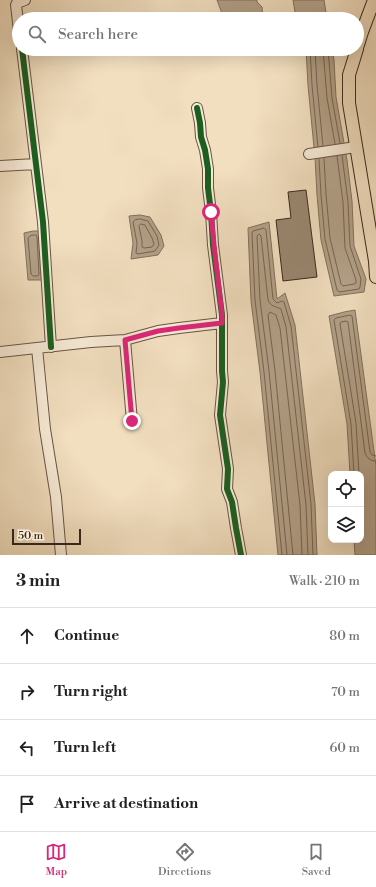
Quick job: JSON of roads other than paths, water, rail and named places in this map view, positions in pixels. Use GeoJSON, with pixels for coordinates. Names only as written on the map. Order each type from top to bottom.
{"type":"FeatureCollection","features":[{"type":"Feature","properties":{"kind":"main road"},"geometry":{"type":"LineString","coordinates":[[364,33],[373,13],[374,0]]}},
{"type":"Feature","properties":{"kind":"main road"},"geometry":{"type":"LineString","coordinates":[[355,56],[349,75],[349,103],[376,277]]}},
{"type":"Feature","properties":{"kind":"street"},"geometry":{"type":"LineString","coordinates":[[17,12],[17,3],[25,0]]}},
{"type":"Feature","properties":{"kind":"street"},"geometry":{"type":"LineString","coordinates":[[23,56],[43,222],[51,347]]}},
{"type":"Feature","properties":{"kind":"street"},"geometry":{"type":"LineString","coordinates":[[197,108],[201,137],[208,169],[208,188],[222,315],[223,382],[220,414],[228,469],[227,489],[232,502],[241,555]]}},
{"type":"Feature","properties":{"kind":"street"},"geometry":{"type":"LineString","coordinates":[[309,154],[356,147]]}},
{"type":"Feature","properties":{"kind":"street"},"geometry":{"type":"LineString","coordinates":[[0,166],[36,164]]}},
{"type":"Feature","properties":{"kind":"street"},"geometry":{"type":"LineString","coordinates":[[0,352],[91,342],[125,340],[165,330],[222,323]]}},
{"type":"Feature","properties":{"kind":"street"},"geometry":{"type":"LineString","coordinates":[[125,340],[132,421]]}},
{"type":"Feature","properties":{"kind":"street"},"geometry":{"type":"LineString","coordinates":[[38,348],[45,429],[56,497],[61,555]]}},
{"type":"Feature","properties":{"kind":"water"},"geometry":{"type":"Polygon","coordinates":[[[217,0],[257,0],[262,7],[262,12],[221,12],[217,0]]]}},
{"type":"Feature","properties":{"kind":"water"},"geometry":{"type":"Polygon","coordinates":[[[293,0],[324,0],[326,12],[295,12],[293,0]]]}},
{"type":"Feature","properties":{"kind":"water"},"geometry":{"type":"Polygon","coordinates":[[[306,56],[333,56],[336,97],[347,160],[352,201],[354,246],[366,279],[364,292],[334,296],[321,240],[306,56]]]}},
{"type":"Feature","properties":{"kind":"water"},"geometry":{"type":"Polygon","coordinates":[[[140,215],[150,217],[161,235],[164,246],[158,255],[131,259],[133,243],[129,216],[140,215]]]}},
{"type":"Feature","properties":{"kind":"water"},"geometry":{"type":"Polygon","coordinates":[[[269,222],[277,299],[285,293],[295,325],[315,504],[317,555],[278,555],[260,372],[251,301],[248,228],[269,222]]]}},
{"type":"Feature","properties":{"kind":"water"},"geometry":{"type":"Polygon","coordinates":[[[41,231],[44,280],[28,280],[24,233],[41,231]]]}},
{"type":"Feature","properties":{"kind":"water"},"geometry":{"type":"Polygon","coordinates":[[[355,310],[376,466],[376,555],[355,555],[354,543],[364,543],[364,471],[350,471],[347,424],[329,316],[355,310]]]}}]}
